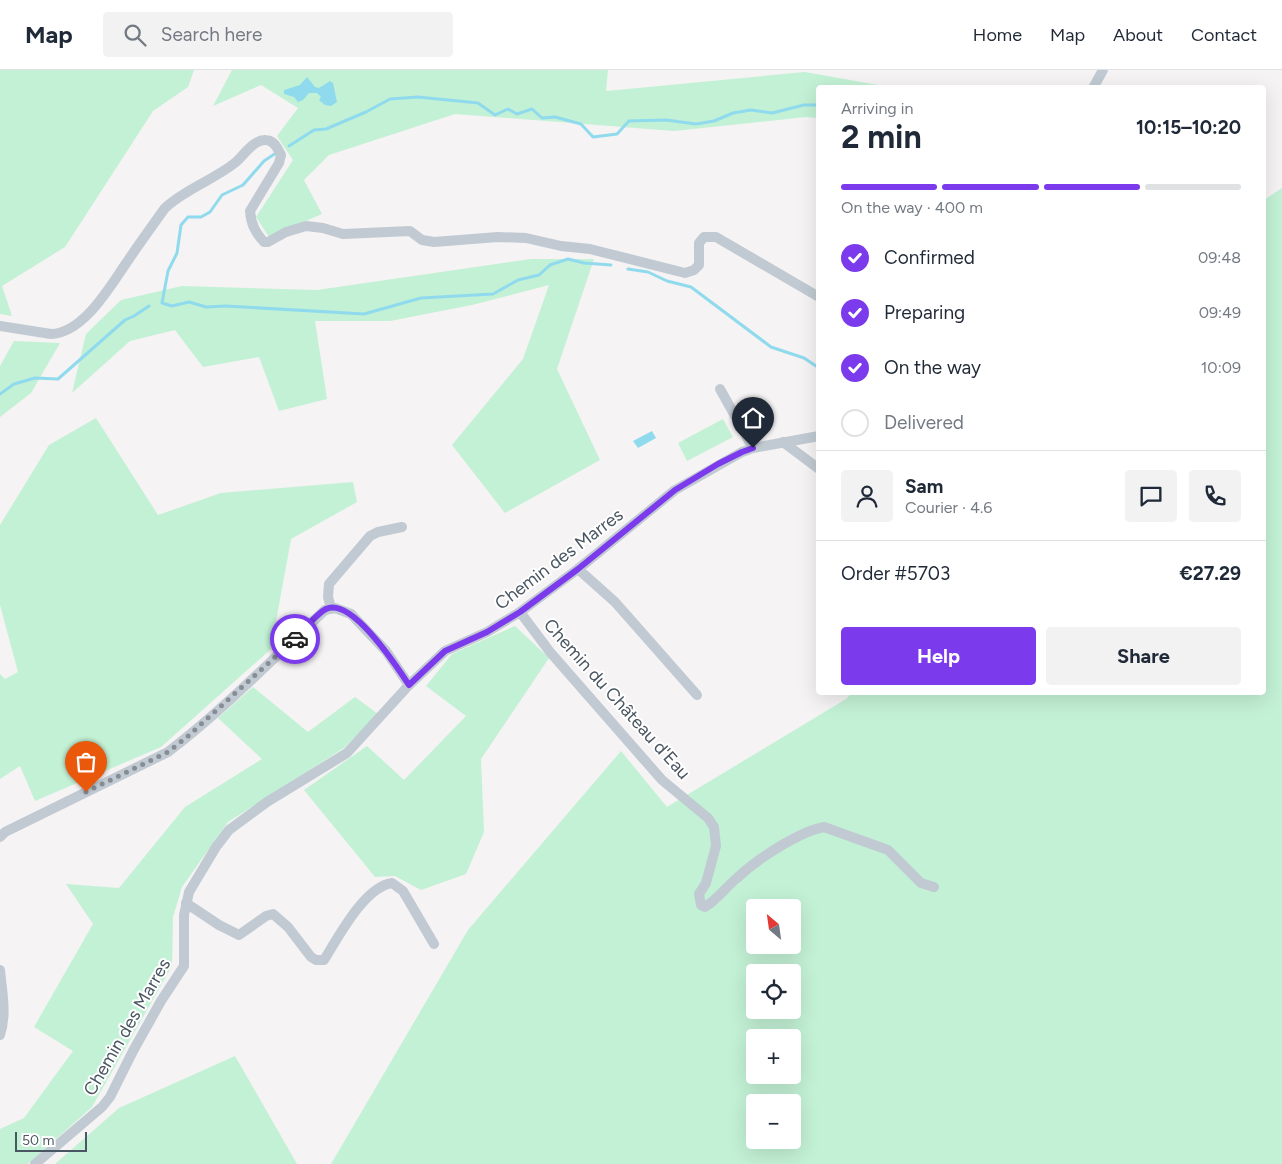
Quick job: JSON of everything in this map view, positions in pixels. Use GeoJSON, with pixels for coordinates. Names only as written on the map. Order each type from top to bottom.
{"type":"FeatureCollection","features":[{"type":"Feature","properties":{"kind":"street"},"geometry":{"type":"LineString","coordinates":[[1095,85],[1103,70]]}},
{"type":"Feature","properties":{"kind":"street"},"geometry":{"type":"LineString","coordinates":[[0,326],[51,334],[59,334],[68,330],[101,300],[164,208],[173,200],[220,173],[257,142],[264,139],[276,145],[281,156],[280,163],[250,211],[250,220],[254,229],[264,242],[268,242],[286,232],[306,226],[323,228],[343,234],[410,231],[422,240],[434,242],[513,236],[560,246],[590,249],[685,273],[694,270],[699,265],[699,243],[704,237],[716,237],[816,295]]}},
{"type":"Feature","properties":{"kind":"street"},"geometry":{"type":"LineString","coordinates":[[720,389],[753,448]]}},
{"type":"Feature","properties":{"kind":"street","name":"Chemin des Marres"},"geometry":{"type":"LineString","coordinates":[[35,1164],[102,1107],[110,1097],[133,1050],[184,966],[184,915],[189,892],[216,847],[229,830],[267,802],[347,753],[409,685],[445,651],[487,632],[520,612],[578,569],[675,490],[742,452],[753,448],[816,436]]}},
{"type":"Feature","properties":{"kind":"street"},"geometry":{"type":"LineString","coordinates":[[783,442],[816,466]]}},
{"type":"Feature","properties":{"kind":"street"},"geometry":{"type":"LineString","coordinates":[[331,608],[328,597],[329,584],[370,536],[378,532],[402,527]]}},
{"type":"Feature","properties":{"kind":"street"},"geometry":{"type":"LineString","coordinates":[[578,569],[615,602],[697,695]]}},
{"type":"Feature","properties":{"kind":"street"},"geometry":{"type":"LineString","coordinates":[[0,837],[5,832],[168,752],[259,673],[325,610],[331,608],[344,610],[351,614],[386,651],[409,685]]}},
{"type":"Feature","properties":{"kind":"street","name":"Chemin du Château d'Eau"},"geometry":{"type":"LineString","coordinates":[[520,612],[550,652],[662,780],[708,818],[714,827],[716,846],[706,883],[699,894],[701,905],[705,907],[712,903],[746,869],[786,844],[824,827],[888,850],[921,883],[934,887]]}},
{"type":"Feature","properties":{"kind":"street"},"geometry":{"type":"LineString","coordinates":[[186,903],[219,925],[239,934],[266,916],[274,914],[288,927],[311,957],[316,960],[324,960],[351,918],[369,896],[384,884],[392,883],[403,891],[434,944]]}},
{"type":"Feature","properties":{"kind":"street"},"geometry":{"type":"LineString","coordinates":[[0,970],[4,1010],[4,1024],[0,1035]]}},
{"type":"Feature","properties":{"kind":"green space"},"geometry":{"type":"Polygon","coordinates":[[[0,70],[194,70],[188,87],[153,111],[65,247],[2,286],[12,316],[0,314],[0,70]]]}},
{"type":"Feature","properties":{"kind":"green space"},"geometry":{"type":"Polygon","coordinates":[[[232,70],[608,70],[606,91],[805,72],[878,85],[816,85],[816,118],[806,117],[674,131],[455,114],[329,155],[304,180],[322,214],[269,237],[256,217],[293,160],[277,136],[298,108],[261,85],[213,106],[232,70]]]}},
{"type":"Feature","properties":{"kind":"green space"},"geometry":{"type":"Polygon","coordinates":[[[1282,188],[1282,1164],[331,1164],[468,930],[621,751],[667,807],[850,695],[1266,695],[1266,199],[1282,188]]]}},
{"type":"Feature","properties":{"kind":"green space"},"geometry":{"type":"Polygon","coordinates":[[[531,259],[594,259],[557,369],[600,460],[505,513],[452,445],[523,359],[549,285],[472,305],[390,321],[315,321],[327,399],[279,411],[259,357],[203,367],[175,330],[130,341],[72,393],[86,334],[121,300],[182,286],[317,290],[531,259]]]}},
{"type":"Feature","properties":{"kind":"green space"},"geometry":{"type":"Polygon","coordinates":[[[14,341],[60,343],[31,393],[0,417],[0,366],[14,341]]]}},
{"type":"Feature","properties":{"kind":"green space"},"geometry":{"type":"Polygon","coordinates":[[[96,418],[158,515],[221,493],[353,482],[357,502],[291,539],[271,649],[161,747],[35,801],[20,766],[0,779],[0,674],[5,679],[18,672],[0,605],[0,525],[49,445],[96,418]]]}},
{"type":"Feature","properties":{"kind":"green space"},"geometry":{"type":"Polygon","coordinates":[[[723,419],[733,437],[687,461],[678,443],[723,419]]]}},
{"type":"Feature","properties":{"kind":"green space"},"geometry":{"type":"Polygon","coordinates":[[[515,626],[549,658],[481,759],[484,832],[466,874],[421,890],[395,876],[375,877],[304,790],[367,746],[404,780],[466,716],[426,686],[452,654],[515,626]]]}},
{"type":"Feature","properties":{"kind":"green space"},"geometry":{"type":"Polygon","coordinates":[[[253,687],[308,732],[355,697],[378,714],[344,748],[228,822],[182,887],[173,917],[172,966],[92,1107],[28,1164],[0,1164],[0,1129],[24,1118],[73,1051],[34,1027],[93,924],[66,884],[119,888],[185,807],[262,759],[218,718],[253,687]]]}},
{"type":"Feature","properties":{"kind":"green space"},"geometry":{"type":"Polygon","coordinates":[[[235,1056],[297,1164],[55,1164],[119,1108],[235,1056]]]}},
{"type":"Feature","properties":{"kind":"water"},"geometry":{"type":"Polygon","coordinates":[[[307,77],[315,87],[319,88],[330,81],[333,83],[337,102],[331,106],[325,105],[319,100],[321,97],[317,93],[309,93],[303,100],[298,102],[294,97],[284,94],[284,90],[300,85],[307,77]]]}},
{"type":"Feature","properties":{"kind":"water"},"geometry":{"type":"Polygon","coordinates":[[[652,431],[656,438],[638,448],[633,441],[652,431]]]}},
{"type":"Feature","properties":{"kind":"waterway"},"geometry":{"type":"LineString","coordinates":[[289,146],[314,130],[326,129],[366,112],[390,99],[418,97],[478,103],[495,115],[508,109],[517,114],[532,109],[542,118],[555,117],[581,124],[593,137],[617,134],[629,121],[666,120],[696,124],[714,121],[733,113],[751,110],[772,113],[804,105],[816,105]]}},
{"type":"Feature","properties":{"kind":"waterway"},"geometry":{"type":"LineString","coordinates":[[276,153],[264,161],[243,185],[222,195],[210,212],[201,217],[188,217],[181,225],[177,253],[168,271],[162,303],[172,306],[189,302],[206,307],[226,306],[364,314],[421,298],[493,294],[518,280],[539,275],[550,265],[568,259],[584,263],[611,265]]}},
{"type":"Feature","properties":{"kind":"waterway"},"geometry":{"type":"LineString","coordinates":[[628,269],[648,272],[667,281],[691,287],[771,347],[804,358],[816,366]]}},
{"type":"Feature","properties":{"kind":"waterway"},"geometry":{"type":"LineString","coordinates":[[0,394],[14,384],[35,378],[58,379],[125,320],[149,306]]}},
{"type":"Feature","properties":{"kind":"way so far"},"geometry":{"type":"LineString","coordinates":[[86,792],[168,752],[295,639]]}},
{"type":"Feature","properties":{"kind":"route"},"geometry":{"type":"LineString","coordinates":[[295,639],[325,610],[331,608],[344,610],[351,614],[386,651],[409,685],[452,646],[487,632],[520,612],[578,569],[675,490],[718,464],[753,448]]}}]}
